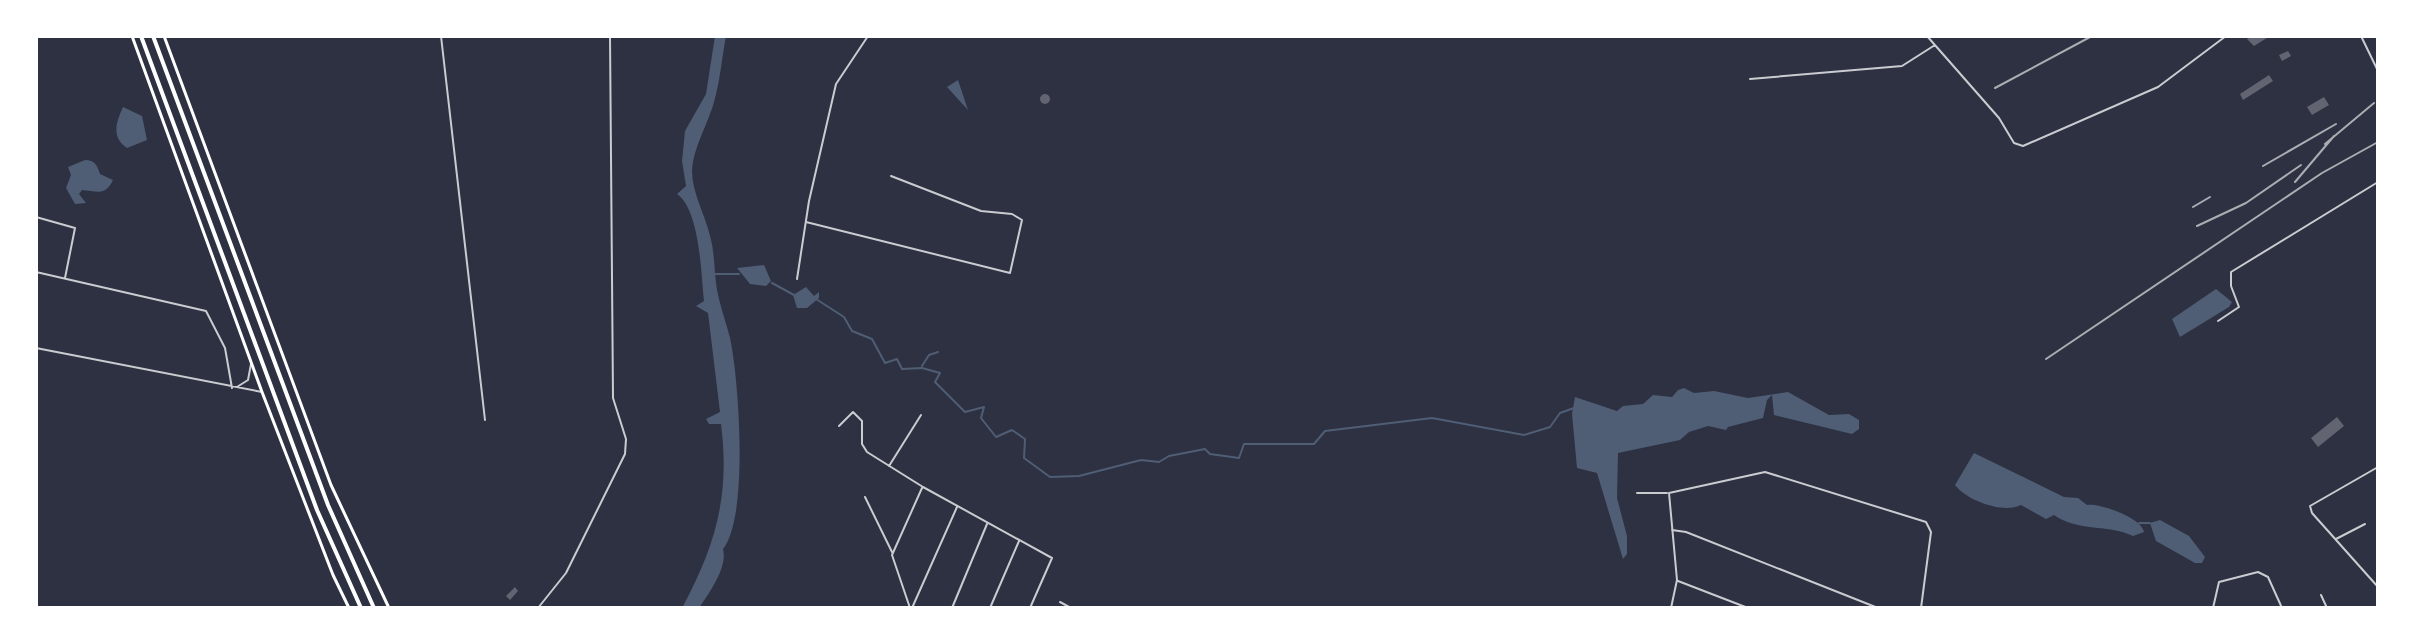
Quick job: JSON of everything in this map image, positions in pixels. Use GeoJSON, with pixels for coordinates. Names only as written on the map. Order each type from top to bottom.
{"type":"FeatureCollection","features":[{"type":"Feature","properties":{"kind":"highway"},"geometry":{"type":"LineString","coordinates":[[141,36],[317,510],[361,608]]}},
{"type":"Feature","properties":{"kind":"highway"},"geometry":{"type":"LineString","coordinates":[[153,36],[328,505],[374,608]]}},
{"type":"Feature","properties":{"kind":"main road"},"geometry":{"type":"LineString","coordinates":[[132,36],[262,392],[333,575],[349,608]]}},
{"type":"Feature","properties":{"kind":"main road"},"geometry":{"type":"LineString","coordinates":[[164,36],[331,485],[389,608]]}},
{"type":"Feature","properties":{"kind":"street"},"geometry":{"type":"LineString","coordinates":[[441,36],[485,420]]}},
{"type":"Feature","properties":{"kind":"street"},"geometry":{"type":"LineString","coordinates":[[538,608],[566,573],[625,454],[626,439],[613,398],[610,36]]}},
{"type":"Feature","properties":{"kind":"street"},"geometry":{"type":"LineString","coordinates":[[797,279],[836,84],[868,36]]}},
{"type":"Feature","properties":{"kind":"street"},"geometry":{"type":"LineString","coordinates":[[1927,36],[1999,118],[2014,143],[2023,146],[2158,87],[2226,36]]}},
{"type":"Feature","properties":{"kind":"street"},"geometry":{"type":"LineString","coordinates":[[2361,36],[2378,71]]}},
{"type":"Feature","properties":{"kind":"street"},"geometry":{"type":"LineString","coordinates":[[1750,79],[1902,66],[1936,44]]}},
{"type":"Feature","properties":{"kind":"street"},"geometry":{"type":"LineString","coordinates":[[806,222],[1010,273],[1022,220],[1012,214],[981,211],[891,176]]}},
{"type":"Feature","properties":{"kind":"street"},"geometry":{"type":"LineString","coordinates":[[2218,321],[2239,307],[2231,286],[2231,272],[2378,182]]}},
{"type":"Feature","properties":{"kind":"street"},"geometry":{"type":"LineString","coordinates":[[36,217],[75,228],[64,279]]}},
{"type":"Feature","properties":{"kind":"street"},"geometry":{"type":"LineString","coordinates":[[36,272],[206,311],[225,348],[232,388]]}},
{"type":"Feature","properties":{"kind":"street"},"geometry":{"type":"LineString","coordinates":[[36,348],[262,392]]}},
{"type":"Feature","properties":{"kind":"street"},"geometry":{"type":"LineString","coordinates":[[232,388],[248,380],[252,363]]}},
{"type":"Feature","properties":{"kind":"street"},"geometry":{"type":"LineString","coordinates":[[839,426],[853,412],[862,421],[864,449],[888,467],[1052,558],[1030,608]]}},
{"type":"Feature","properties":{"kind":"street"},"geometry":{"type":"LineString","coordinates":[[888,467],[921,415]]}},
{"type":"Feature","properties":{"kind":"street"},"geometry":{"type":"LineString","coordinates":[[2378,467],[2320,497],[2310,506],[2312,513],[2378,587]]}},
{"type":"Feature","properties":{"kind":"street"},"geometry":{"type":"LineString","coordinates":[[1637,493],[1669,493],[1765,472],[1926,522],[1931,532],[1921,608]]}},
{"type":"Feature","properties":{"kind":"street"},"geometry":{"type":"LineString","coordinates":[[893,553],[923,487]]}},
{"type":"Feature","properties":{"kind":"street"},"geometry":{"type":"LineString","coordinates":[[1669,493],[1677,580],[1671,608]]}},
{"type":"Feature","properties":{"kind":"street"},"geometry":{"type":"LineString","coordinates":[[865,497],[893,553],[911,608]]}},
{"type":"Feature","properties":{"kind":"street"},"geometry":{"type":"LineString","coordinates":[[911,608],[957,507]]}},
{"type":"Feature","properties":{"kind":"street"},"geometry":{"type":"LineString","coordinates":[[952,608],[987,523]]}},
{"type":"Feature","properties":{"kind":"street"},"geometry":{"type":"LineString","coordinates":[[2334,539],[2365,524]]}},
{"type":"Feature","properties":{"kind":"street"},"geometry":{"type":"LineString","coordinates":[[1671,530],[1686,532],[1878,608]]}},
{"type":"Feature","properties":{"kind":"street"},"geometry":{"type":"LineString","coordinates":[[990,608],[1020,540]]}},
{"type":"Feature","properties":{"kind":"street"},"geometry":{"type":"LineString","coordinates":[[2213,608],[2219,582],[2258,572],[2268,577],[2282,608]]}},
{"type":"Feature","properties":{"kind":"street"},"geometry":{"type":"LineString","coordinates":[[1677,580],[1748,608]]}},
{"type":"Feature","properties":{"kind":"street"},"geometry":{"type":"LineString","coordinates":[[2321,595],[2327,608]]}},
{"type":"Feature","properties":{"kind":"street"},"geometry":{"type":"LineString","coordinates":[[1060,602],[1071,608]]}},
{"type":"Feature","properties":{"kind":"water"},"geometry":{"type":"Polygon","coordinates":[[[715,36],[726,36],[716,94],[692,171],[694,187],[712,242],[717,290],[730,338],[739,414],[739,479],[736,508],[731,532],[723,549],[720,572],[699,608],[682,608],[712,541],[722,497],[721,424],[709,424],[706,419],[720,412],[708,313],[696,306],[704,301],[698,243],[685,202],[677,194],[686,186],[682,161],[685,131],[706,94],[715,36]]]}},
{"type":"Feature","properties":{"kind":"water"},"geometry":{"type":"Polygon","coordinates":[[[958,80],[968,110],[947,87],[958,80]]]}},
{"type":"Feature","properties":{"kind":"water"},"geometry":{"type":"Polygon","coordinates":[[[123,107],[142,116],[147,140],[127,148],[117,135],[123,107]]]}},
{"type":"Feature","properties":{"kind":"water"},"geometry":{"type":"Polygon","coordinates":[[[85,160],[93,162],[100,174],[113,180],[103,191],[82,190],[79,194],[86,203],[75,204],[66,188],[71,175],[68,167],[85,160]]]}},
{"type":"Feature","properties":{"kind":"water"},"geometry":{"type":"Polygon","coordinates":[[[764,265],[771,281],[766,286],[750,284],[737,268],[764,265]]]}},
{"type":"Feature","properties":{"kind":"water"},"geometry":{"type":"Polygon","coordinates":[[[806,287],[814,296],[819,292],[819,298],[807,308],[797,308],[793,295],[806,287]]]}},
{"type":"Feature","properties":{"kind":"water"},"geometry":{"type":"Polygon","coordinates":[[[2216,289],[2232,302],[2229,307],[2180,337],[2172,319],[2216,289]]]}},
{"type":"Feature","properties":{"kind":"water"},"geometry":{"type":"Polygon","coordinates":[[[1684,388],[1694,393],[1714,391],[1748,398],[1788,392],[1829,415],[1849,414],[1859,420],[1859,429],[1852,434],[1774,415],[1772,395],[1767,400],[1763,418],[1726,430],[1708,426],[1689,432],[1680,440],[1618,453],[1617,498],[1627,536],[1627,554],[1623,559],[1597,473],[1577,468],[1572,414],[1575,397],[1617,411],[1623,406],[1643,404],[1653,395],[1672,397],[1684,388]]]}},
{"type":"Feature","properties":{"kind":"water"},"geometry":{"type":"Polygon","coordinates":[[[1974,453],[2064,497],[2078,498],[2087,505],[2120,512],[2142,527],[2144,532],[2133,536],[2073,524],[2054,515],[2046,519],[2021,505],[2005,508],[1977,501],[1955,485],[1974,453]]]}},
{"type":"Feature","properties":{"kind":"water"},"geometry":{"type":"Polygon","coordinates":[[[2160,520],[2189,536],[2205,557],[2202,563],[2195,563],[2156,541],[2150,523],[2160,520]]]}},
{"type":"Feature","properties":{"kind":"building"},"geometry":{"type":"Polygon","coordinates":[[[2270,36],[2254,46],[2247,39],[2270,36]]]}},
{"type":"Feature","properties":{"kind":"building"},"geometry":{"type":"Polygon","coordinates":[[[2288,51],[2291,56],[2282,61],[2279,55],[2288,51]]]}},
{"type":"Feature","properties":{"kind":"building"},"geometry":{"type":"Polygon","coordinates":[[[2269,75],[2273,81],[2243,100],[2240,94],[2269,75]]]}},
{"type":"Feature","properties":{"kind":"building"},"geometry":{"type":"Polygon","coordinates":[[[1045,94],[1050,99],[1045,104],[1040,99],[1045,94]]]}},
{"type":"Feature","properties":{"kind":"building"},"geometry":{"type":"Polygon","coordinates":[[[2324,97],[2329,105],[2312,115],[2307,107],[2324,97]]]}},
{"type":"Feature","properties":{"kind":"building"},"geometry":{"type":"Polygon","coordinates":[[[2337,417],[2344,426],[2318,447],[2311,438],[2337,417]]]}},
{"type":"Feature","properties":{"kind":"building"},"geometry":{"type":"Polygon","coordinates":[[[515,587],[518,591],[510,600],[506,596],[515,587]]]}},
{"type":"Feature","properties":{"kind":"waterway"},"geometry":{"type":"LineString","coordinates":[[713,274],[739,274]]}},
{"type":"Feature","properties":{"kind":"waterway"},"geometry":{"type":"LineString","coordinates":[[772,283],[794,295]]}},
{"type":"Feature","properties":{"kind":"waterway"},"geometry":{"type":"LineString","coordinates":[[816,299],[844,317],[852,331],[872,339],[885,363],[897,359],[902,369],[922,368],[940,373],[935,382],[965,412],[984,407],[981,418],[996,437],[1012,430],[1025,439],[1024,458],[1050,477],[1079,476],[1141,460],[1159,462],[1169,456],[1205,449],[1210,454],[1239,458],[1244,444],[1314,444],[1325,431],[1432,418],[1524,435],[1550,427],[1560,413],[1574,408]]}},
{"type":"Feature","properties":{"kind":"waterway"},"geometry":{"type":"LineString","coordinates":[[922,366],[929,355],[938,352]]}},
{"type":"Feature","properties":{"kind":"waterway"},"geometry":{"type":"LineString","coordinates":[[2139,523],[2150,523]]}},
{"type":"Feature","properties":{"kind":"railway"},"geometry":{"type":"LineString","coordinates":[[1995,88],[2092,36]]}},
{"type":"Feature","properties":{"kind":"railway"},"geometry":{"type":"LineString","coordinates":[[2325,144],[2374,103]]}},
{"type":"Feature","properties":{"kind":"railway"},"geometry":{"type":"LineString","coordinates":[[2263,166],[2336,124]]}},
{"type":"Feature","properties":{"kind":"railway"},"geometry":{"type":"LineString","coordinates":[[2295,182],[2334,136]]}},
{"type":"Feature","properties":{"kind":"railway"},"geometry":{"type":"LineString","coordinates":[[2046,359],[2322,173],[2378,142]]}},
{"type":"Feature","properties":{"kind":"railway"},"geometry":{"type":"LineString","coordinates":[[2197,226],[2246,203],[2301,165]]}},
{"type":"Feature","properties":{"kind":"railway"},"geometry":{"type":"LineString","coordinates":[[2193,207],[2210,197]]}}]}
